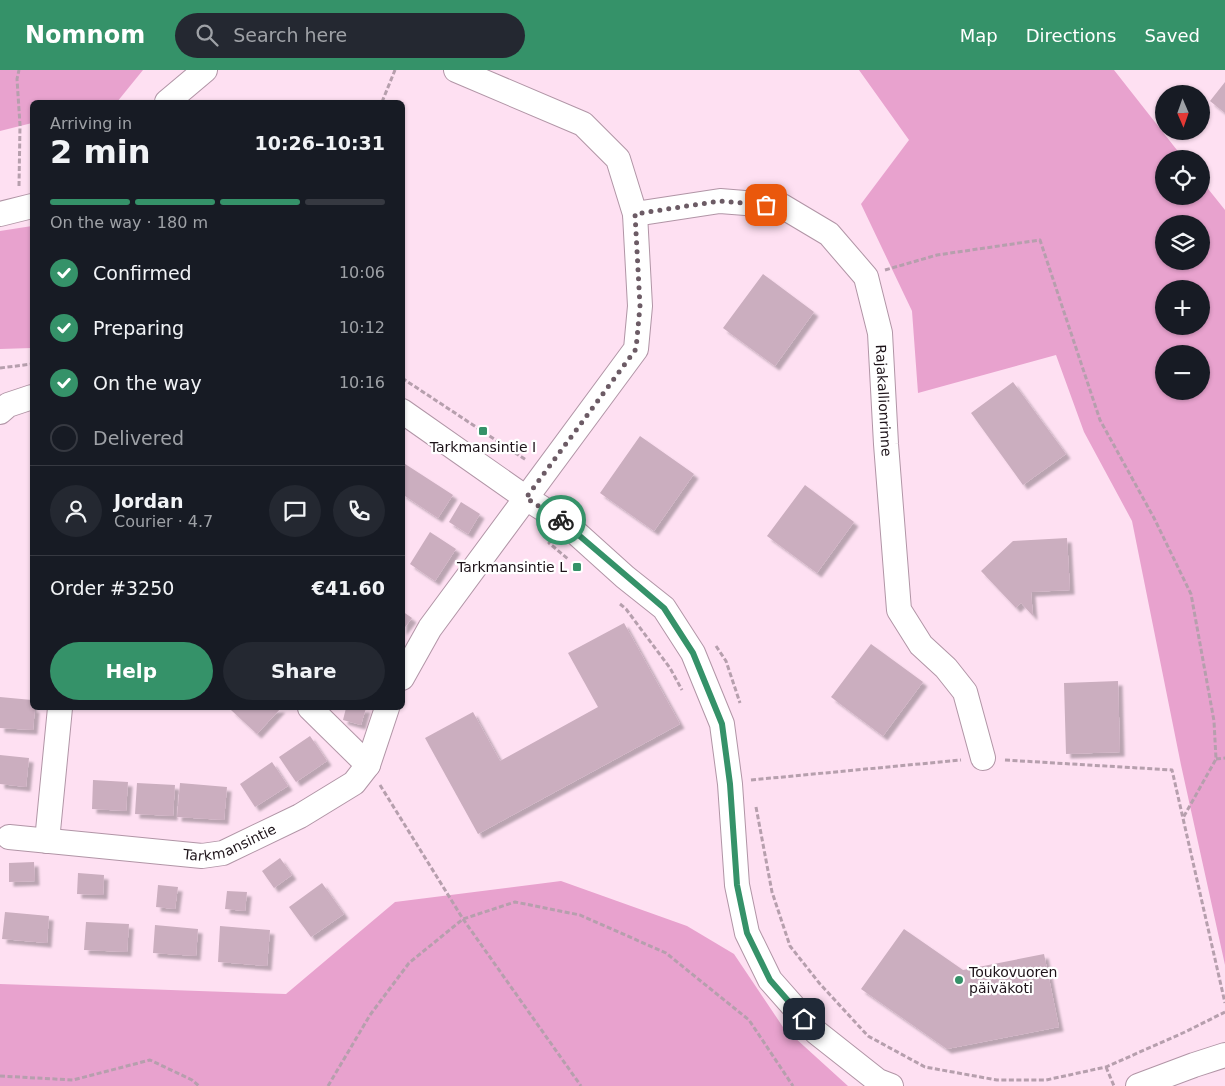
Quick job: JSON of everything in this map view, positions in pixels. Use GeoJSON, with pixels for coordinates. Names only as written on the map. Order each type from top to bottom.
{"type":"FeatureCollection","features":[{"type":"Feature","properties":{"kind":"street"},"geometry":{"type":"LineString","coordinates":[[169,100],[205,70]]}},
{"type":"Feature","properties":{"kind":"street"},"geometry":{"type":"LineString","coordinates":[[405,673],[430,628],[636,349],[640,306],[635,214],[618,158],[583,124],[456,70]]}},
{"type":"Feature","properties":{"kind":"street","name":"Rajakallionrinne"},"geometry":{"type":"LineString","coordinates":[[635,214],[720,201],[782,206],[829,234],[866,277],[880,333],[886,444],[899,610],[921,646],[946,668],[965,692],[983,758]]}},
{"type":"Feature","properties":{"kind":"street"},"geometry":{"type":"LineString","coordinates":[[0,214],[30,206]]}},
{"type":"Feature","properties":{"kind":"street"},"geometry":{"type":"LineString","coordinates":[[0,412],[8,406],[30,399]]}},
{"type":"Feature","properties":{"kind":"street"},"geometry":{"type":"LineString","coordinates":[[405,413],[526,498],[564,522],[664,608],[693,653],[722,724],[741,782],[737,885],[747,933],[770,980],[816,1032],[878,1081],[891,1086]]}},
{"type":"Feature","properties":{"kind":"street"},"geometry":{"type":"LineString","coordinates":[[47,841],[60,710]]}},
{"type":"Feature","properties":{"kind":"street"},"geometry":{"type":"LineString","coordinates":[[312,710],[368,765]]}},
{"type":"Feature","properties":{"kind":"street","name":"Tarkmansintie"},"geometry":{"type":"LineString","coordinates":[[9,837],[202,856],[223,854],[300,816],[354,783],[368,765],[386,710]]}},
{"type":"Feature","properties":{"kind":"street"},"geometry":{"type":"LineString","coordinates":[[1138,1086],[1225,1055]]}},
{"type":"Feature","properties":{"kind":"path"},"geometry":{"type":"LineString","coordinates":[[13,192],[19,186],[20,125],[17,78],[19,70]]}},
{"type":"Feature","properties":{"kind":"path"},"geometry":{"type":"LineString","coordinates":[[383,100],[395,70]]}},
{"type":"Feature","properties":{"kind":"path"},"geometry":{"type":"LineString","coordinates":[[866,277],[937,255],[1040,240],[1100,420],[1154,518],[1191,594],[1214,721],[1216,759],[1183,818]]}},
{"type":"Feature","properties":{"kind":"path"},"geometry":{"type":"LineString","coordinates":[[0,368],[30,364]]}},
{"type":"Feature","properties":{"kind":"path"},"geometry":{"type":"LineString","coordinates":[[405,380],[545,472]]}},
{"type":"Feature","properties":{"kind":"path"},"geometry":{"type":"LineString","coordinates":[[564,522],[549,543],[570,561]]}},
{"type":"Feature","properties":{"kind":"path"},"geometry":{"type":"LineString","coordinates":[[619,603],[670,668],[684,695]]}},
{"type":"Feature","properties":{"kind":"path"},"geometry":{"type":"LineString","coordinates":[[711,638],[726,661],[742,710]]}},
{"type":"Feature","properties":{"kind":"path"},"geometry":{"type":"LineString","coordinates":[[741,782],[983,758],[1172,770],[1225,1003]]}},
{"type":"Feature","properties":{"kind":"path"},"geometry":{"type":"LineString","coordinates":[[1216,759],[1225,758]]}},
{"type":"Feature","properties":{"kind":"path"},"geometry":{"type":"LineString","coordinates":[[368,765],[463,919],[581,1086]]}},
{"type":"Feature","properties":{"kind":"path"},"geometry":{"type":"LineString","coordinates":[[741,782],[750,771]]}},
{"type":"Feature","properties":{"kind":"path"},"geometry":{"type":"LineString","coordinates":[[741,782],[753,789]]}},
{"type":"Feature","properties":{"kind":"path"},"geometry":{"type":"LineString","coordinates":[[755,798],[772,892],[790,946],[820,984],[868,1036],[926,1067],[997,1080],[1046,1080],[1106,1067],[1225,1012]]}},
{"type":"Feature","properties":{"kind":"path"},"geometry":{"type":"LineString","coordinates":[[328,1086],[370,1015],[409,963],[463,919],[515,902],[580,915],[666,953],[749,1020],[794,1086]]}},
{"type":"Feature","properties":{"kind":"path"},"geometry":{"type":"LineString","coordinates":[[0,1076],[73,1080],[150,1060],[192,1080],[199,1086]]}},
{"type":"Feature","properties":{"kind":"path"},"geometry":{"type":"LineString","coordinates":[[1106,1067],[1114,1086]]}},
{"type":"Feature","properties":{"kind":"path"},"geometry":{"type":"LineString","coordinates":[[1033,1080],[1033,1086]]}},
{"type":"Feature","properties":{"kind":"shaded area"},"geometry":{"type":"Polygon","coordinates":[[[0,70],[143,70],[119,100],[30,100],[30,124],[0,131],[0,70]]]}},
{"type":"Feature","properties":{"kind":"shaded area"},"geometry":{"type":"Polygon","coordinates":[[[859,70],[1114,70],[1155,122],[1155,140],[1169,140],[1177,150],[1155,150],[1155,205],[1210,205],[1210,191],[1225,210],[1225,965],[1181,765],[1132,521],[1084,432],[1056,355],[918,393],[912,311],[861,204],[909,140],[859,70]]]}},
{"type":"Feature","properties":{"kind":"shaded area"},"geometry":{"type":"Polygon","coordinates":[[[30,226],[30,348],[0,349],[0,231],[30,226]]]}},
{"type":"Feature","properties":{"kind":"shaded area"},"geometry":{"type":"Polygon","coordinates":[[[561,881],[687,926],[734,954],[783,1027],[848,1086],[0,1086],[0,984],[286,994],[395,902],[561,881]]]}},
{"type":"Feature","properties":{"kind":"building"},"geometry":{"type":"Polygon","coordinates":[[[1225,82],[1225,113],[1210,101],[1225,82]]]}},
{"type":"Feature","properties":{"kind":"building"},"geometry":{"type":"Polygon","coordinates":[[[763,274],[814,312],[775,366],[723,328],[763,274]]]}},
{"type":"Feature","properties":{"kind":"building"},"geometry":{"type":"Polygon","coordinates":[[[1013,382],[1066,454],[1023,485],[971,413],[1013,382]]]}},
{"type":"Feature","properties":{"kind":"building"},"geometry":{"type":"Polygon","coordinates":[[[640,436],[694,474],[654,531],[600,493],[640,436]]]}},
{"type":"Feature","properties":{"kind":"building"},"geometry":{"type":"Polygon","coordinates":[[[405,464],[453,495],[438,518],[405,496],[405,464]]]}},
{"type":"Feature","properties":{"kind":"building"},"geometry":{"type":"Polygon","coordinates":[[[805,485],[854,522],[817,573],[767,536],[805,485]]]}},
{"type":"Feature","properties":{"kind":"building"},"geometry":{"type":"Polygon","coordinates":[[[461,502],[480,514],[468,534],[449,522],[461,502]]]}},
{"type":"Feature","properties":{"kind":"building"},"geometry":{"type":"Polygon","coordinates":[[[430,532],[456,549],[435,581],[410,564],[430,532]]]}},
{"type":"Feature","properties":{"kind":"building"},"geometry":{"type":"Polygon","coordinates":[[[1067,538],[1070,590],[1031,592],[1033,616],[1021,603],[1016,608],[981,571],[1013,541],[1067,538]]]}},
{"type":"Feature","properties":{"kind":"building"},"geometry":{"type":"Polygon","coordinates":[[[405,613],[412,618],[405,627],[405,613]]]}},
{"type":"Feature","properties":{"kind":"building"},"geometry":{"type":"Polygon","coordinates":[[[624,623],[680,724],[478,834],[425,738],[473,712],[500,761],[598,707],[568,653],[624,623]]]}},
{"type":"Feature","properties":{"kind":"building"},"geometry":{"type":"Polygon","coordinates":[[[871,644],[923,682],[883,736],[831,697],[871,644]]]}},
{"type":"Feature","properties":{"kind":"building"},"geometry":{"type":"Polygon","coordinates":[[[1118,681],[1120,752],[1066,754],[1064,683],[1118,681]]]}},
{"type":"Feature","properties":{"kind":"building"},"geometry":{"type":"Polygon","coordinates":[[[0,697],[30,700],[30,710],[35,710],[33,730],[0,728],[0,697]]]}},
{"type":"Feature","properties":{"kind":"building"},"geometry":{"type":"Polygon","coordinates":[[[231,710],[279,710],[257,734],[231,710]]]}},
{"type":"Feature","properties":{"kind":"building"},"geometry":{"type":"Polygon","coordinates":[[[346,710],[365,710],[361,725],[343,720],[346,710]]]}},
{"type":"Feature","properties":{"kind":"building"},"geometry":{"type":"Polygon","coordinates":[[[310,736],[327,761],[296,782],[279,757],[310,736]]]}},
{"type":"Feature","properties":{"kind":"building"},"geometry":{"type":"Polygon","coordinates":[[[0,755],[29,758],[26,787],[0,784],[0,755]]]}},
{"type":"Feature","properties":{"kind":"building"},"geometry":{"type":"Polygon","coordinates":[[[272,762],[288,786],[255,807],[240,784],[272,762]]]}},
{"type":"Feature","properties":{"kind":"building"},"geometry":{"type":"Polygon","coordinates":[[[93,780],[128,782],[126,811],[92,809],[93,780]]]}},
{"type":"Feature","properties":{"kind":"building"},"geometry":{"type":"Polygon","coordinates":[[[137,783],[175,785],[173,816],[135,814],[137,783]]]}},
{"type":"Feature","properties":{"kind":"building"},"geometry":{"type":"Polygon","coordinates":[[[180,783],[227,787],[224,820],[177,817],[180,783]]]}},
{"type":"Feature","properties":{"kind":"building"},"geometry":{"type":"Polygon","coordinates":[[[280,858],[292,875],[274,888],[262,871],[280,858]]]}},
{"type":"Feature","properties":{"kind":"building"},"geometry":{"type":"Polygon","coordinates":[[[34,862],[35,881],[9,882],[9,863],[34,862]]]}},
{"type":"Feature","properties":{"kind":"building"},"geometry":{"type":"Polygon","coordinates":[[[78,873],[104,875],[103,895],[77,894],[78,873]]]}},
{"type":"Feature","properties":{"kind":"building"},"geometry":{"type":"Polygon","coordinates":[[[322,883],[344,914],[311,937],[289,907],[322,883]]]}},
{"type":"Feature","properties":{"kind":"building"},"geometry":{"type":"Polygon","coordinates":[[[158,885],[178,887],[175,909],[156,907],[158,885]]]}},
{"type":"Feature","properties":{"kind":"building"},"geometry":{"type":"Polygon","coordinates":[[[227,891],[247,892],[245,911],[225,909],[227,891]]]}},
{"type":"Feature","properties":{"kind":"building"},"geometry":{"type":"Polygon","coordinates":[[[5,912],[49,916],[47,943],[2,939],[5,912]]]}},
{"type":"Feature","properties":{"kind":"building"},"geometry":{"type":"Polygon","coordinates":[[[86,922],[129,924],[127,952],[84,950],[86,922]]]}},
{"type":"Feature","properties":{"kind":"building"},"geometry":{"type":"Polygon","coordinates":[[[155,925],[198,929],[196,956],[153,953],[155,925]]]}},
{"type":"Feature","properties":{"kind":"building"},"geometry":{"type":"Polygon","coordinates":[[[220,926],[270,930],[267,966],[218,962],[220,926]]]}},
{"type":"Feature","properties":{"kind":"building","name":"Toukovuoren päiväkoti"},"geometry":{"type":"Polygon","coordinates":[[[904,929],[963,970],[1044,954],[1059,1027],[947,1049],[861,989],[904,929]]]}},
{"type":"Feature","properties":{"kind":"way so far"},"geometry":{"type":"LineString","coordinates":[[561,520],[526,498],[636,349],[640,306],[635,214],[720,201],[766,205]]}},
{"type":"Feature","properties":{"kind":"place","name":"Tarkmansintie I"},"geometry":{"type":"Point","coordinates":[483,431]}},
{"type":"Feature","properties":{"kind":"place","name":"Tarkmansintie L"},"geometry":{"type":"Point","coordinates":[577,567]}},
{"type":"Feature","properties":{"kind":"place","name":"Toukovuoren päiväkoti"},"geometry":{"type":"Point","coordinates":[959,980]}},
{"type":"Feature","properties":{"kind":"route"},"geometry":{"type":"LineString","coordinates":[[561,520],[664,608],[693,653],[722,724],[730,784],[737,885],[747,933],[770,980],[804,1019]]}}]}
